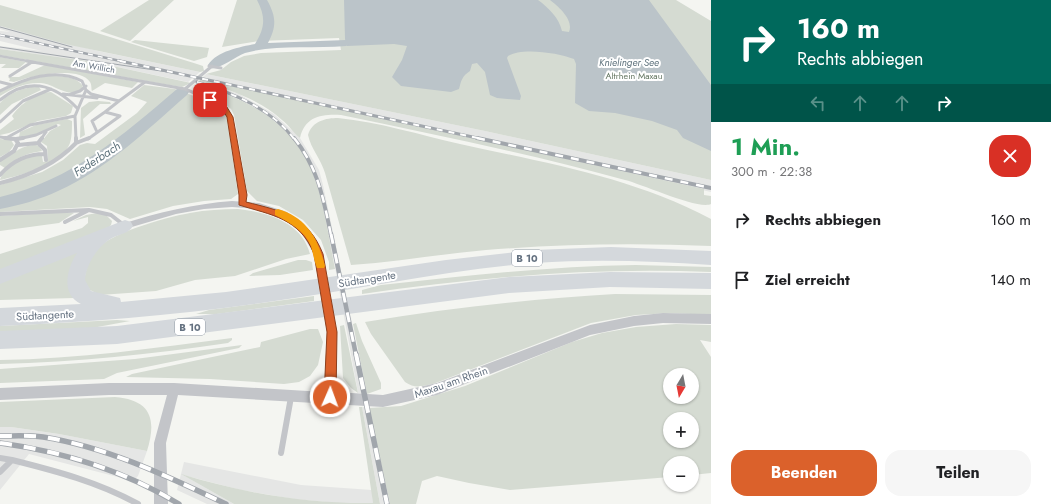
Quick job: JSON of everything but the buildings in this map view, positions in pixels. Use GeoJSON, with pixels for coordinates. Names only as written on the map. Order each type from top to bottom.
{"type":"FeatureCollection","features":[{"type":"Feature","properties":{"kind":"highway"},"geometry":{"type":"LineString","coordinates":[[0,277],[125,226]]}},
{"type":"Feature","properties":{"kind":"highway"},"geometry":{"type":"LineString","coordinates":[[106,234],[86,252],[79,263],[75,274],[76,285],[81,294],[90,301],[146,308]]}},
{"type":"Feature","properties":{"kind":"highway","name":"Südtangente"},"geometry":{"type":"LineString","coordinates":[[0,317],[146,308],[227,300],[483,262],[578,254],[711,258]]}},
{"type":"Feature","properties":{"kind":"highway","name":"B 10"},"geometry":{"type":"LineString","coordinates":[[0,340],[117,335],[316,311],[509,285],[565,280],[664,278],[711,281]]}},
{"type":"Feature","properties":{"kind":"street"},"geometry":{"type":"LineString","coordinates":[[125,226],[191,207],[212,204],[242,203],[281,213],[304,230],[315,244],[318,254],[332,332],[330,397]]}},
{"type":"Feature","properties":{"kind":"street","name":"Maxau am Rhein"},"geometry":{"type":"LineString","coordinates":[[0,394],[109,389],[174,389],[383,401],[404,398],[437,389],[590,330],[634,321],[664,318],[711,319]]}},
{"type":"Feature","properties":{"kind":"street"},"geometry":{"type":"LineString","coordinates":[[161,504],[160,443],[174,389]]}},
{"type":"Feature","properties":{"kind":"lane","name":"Am Willich"},"geometry":{"type":"LineString","coordinates":[[0,56],[185,89],[222,105],[230,117],[243,195],[242,203]]}},
{"type":"Feature","properties":{"kind":"lane"},"geometry":{"type":"LineString","coordinates":[[10,76],[32,62]]}},
{"type":"Feature","properties":{"kind":"lane"},"geometry":{"type":"LineString","coordinates":[[185,89],[210,66],[221,68]]}},
{"type":"Feature","properties":{"kind":"lane"},"geometry":{"type":"LineString","coordinates":[[0,91],[12,84],[35,76],[51,74],[78,78],[91,94],[119,101]]}},
{"type":"Feature","properties":{"kind":"lane"},"geometry":{"type":"LineString","coordinates":[[0,82],[12,84]]}},
{"type":"Feature","properties":{"kind":"lane"},"geometry":{"type":"LineString","coordinates":[[97,132],[92,121],[144,82]]}},
{"type":"Feature","properties":{"kind":"lane"},"geometry":{"type":"LineString","coordinates":[[0,100],[13,90],[26,86],[39,85],[51,88],[77,108]]}},
{"type":"Feature","properties":{"kind":"lane"},"geometry":{"type":"LineString","coordinates":[[0,122],[23,101],[51,88]]}},
{"type":"Feature","properties":{"kind":"lane"},"geometry":{"type":"LineString","coordinates":[[59,94],[75,94],[86,88]]}},
{"type":"Feature","properties":{"kind":"lane"},"geometry":{"type":"LineString","coordinates":[[76,143],[75,116],[86,88]]}},
{"type":"Feature","properties":{"kind":"lane"},"geometry":{"type":"LineString","coordinates":[[59,94],[82,98]]}},
{"type":"Feature","properties":{"kind":"lane"},"geometry":{"type":"LineString","coordinates":[[64,97],[112,99]]}},
{"type":"Feature","properties":{"kind":"lane"},"geometry":{"type":"LineString","coordinates":[[0,182],[43,169],[66,154],[76,143],[86,140],[120,116],[105,112]]}},
{"type":"Feature","properties":{"kind":"lane"},"geometry":{"type":"LineString","coordinates":[[8,137],[30,125],[75,116]]}},
{"type":"Feature","properties":{"kind":"lane"},"geometry":{"type":"LineString","coordinates":[[0,137],[16,139],[27,138],[56,126]]}},
{"type":"Feature","properties":{"kind":"lane"},"geometry":{"type":"LineString","coordinates":[[38,143],[47,131]]}},
{"type":"Feature","properties":{"kind":"lane"},"geometry":{"type":"LineString","coordinates":[[16,139],[18,145]]}},
{"type":"Feature","properties":{"kind":"lane"},"geometry":{"type":"LineString","coordinates":[[0,160],[11,154],[18,145],[38,143],[43,146],[46,160]]}},
{"type":"Feature","properties":{"kind":"lane"},"geometry":{"type":"LineString","coordinates":[[1,172],[28,156],[45,154]]}},
{"type":"Feature","properties":{"kind":"lane"},"geometry":{"type":"LineString","coordinates":[[0,214],[89,210],[111,215],[119,219],[125,226]]}},
{"type":"Feature","properties":{"kind":"lane"},"geometry":{"type":"LineString","coordinates":[[65,222],[89,210]]}},
{"type":"Feature","properties":{"kind":"lane"},"geometry":{"type":"LineString","coordinates":[[281,453],[291,396]]}},
{"type":"Feature","properties":{"kind":"lane"},"geometry":{"type":"LineString","coordinates":[[0,458],[81,478],[114,491],[138,504]]}},
{"type":"Feature","properties":{"kind":"lane"},"geometry":{"type":"LineString","coordinates":[[0,472],[12,460]]}},
{"type":"Feature","properties":{"kind":"shaded area"},"geometry":{"type":"Polygon","coordinates":[[[0,26],[98,51],[200,72],[188,82],[94,62],[0,49],[0,46],[42,51],[0,41],[0,31],[10,32],[0,29],[0,26]]]}},
{"type":"Feature","properties":{"kind":"shaded area"},"geometry":{"type":"Polygon","coordinates":[[[206,74],[485,131],[711,180],[711,192],[201,79],[206,74]]]}},
{"type":"Feature","properties":{"kind":"shaded area"},"geometry":{"type":"Polygon","coordinates":[[[199,81],[239,94],[274,114],[300,138],[319,170],[367,394],[358,393],[335,267],[319,194],[315,178],[299,146],[274,120],[237,98],[196,84],[199,81]]]}},
{"type":"Feature","properties":{"kind":"shaded area"},"geometry":{"type":"Polygon","coordinates":[[[362,407],[369,408],[390,504],[380,504],[362,407]]]}},
{"type":"Feature","properties":{"kind":"shaded area"},"geometry":{"type":"Polygon","coordinates":[[[0,427],[11,427],[59,434],[147,451],[138,476],[133,481],[29,454],[0,490],[0,427]]]}},
{"type":"Feature","properties":{"kind":"shaded area"},"geometry":{"type":"Polygon","coordinates":[[[184,462],[301,485],[372,490],[373,503],[337,503],[294,499],[241,490],[183,475],[234,504],[207,504],[177,490],[184,462]]]}},
{"type":"Feature","properties":{"kind":"green space"},"geometry":{"type":"Polygon","coordinates":[[[149,0],[174,0],[130,41],[100,31],[149,0]]]}},
{"type":"Feature","properties":{"kind":"green space","name":"Altrhein Maxau"},"geometry":{"type":"Polygon","coordinates":[[[237,0],[676,0],[711,21],[711,180],[485,131],[206,74],[221,70],[231,62],[244,56],[261,53],[341,50],[339,38],[259,41],[222,47],[237,0]]]}},
{"type":"Feature","properties":{"kind":"green space"},"geometry":{"type":"Polygon","coordinates":[[[0,5],[81,28],[197,64],[203,66],[204,71],[200,72],[65,44],[0,26],[0,5]]]}},
{"type":"Feature","properties":{"kind":"green space"},"geometry":{"type":"Polygon","coordinates":[[[135,40],[209,48],[207,57],[194,61],[131,42],[135,40]]]}},
{"type":"Feature","properties":{"kind":"green space"},"geometry":{"type":"Polygon","coordinates":[[[0,49],[94,62],[191,83],[182,87],[0,55],[0,49]]]}},
{"type":"Feature","properties":{"kind":"green space"},"geometry":{"type":"Polygon","coordinates":[[[0,57],[26,62],[19,68],[1,68],[6,64],[0,64],[0,57]]]}},
{"type":"Feature","properties":{"kind":"green space"},"geometry":{"type":"Polygon","coordinates":[[[45,65],[138,82],[132,88],[105,83],[92,91],[90,82],[84,77],[76,74],[54,73],[14,82],[9,81],[10,79],[8,77],[19,77],[45,65]]]}},
{"type":"Feature","properties":{"kind":"green space"},"geometry":{"type":"Polygon","coordinates":[[[45,76],[71,78],[80,82],[83,86],[79,91],[69,93],[46,84],[30,83],[9,90],[0,96],[0,92],[25,81],[45,76]]]}},
{"type":"Feature","properties":{"kind":"green space"},"geometry":{"type":"Polygon","coordinates":[[[201,79],[704,189],[704,195],[711,196],[711,204],[704,205],[694,203],[633,182],[555,162],[484,145],[341,115],[327,115],[315,118],[306,125],[300,138],[284,122],[263,106],[232,91],[199,81],[201,79]]]}},
{"type":"Feature","properties":{"kind":"green space"},"geometry":{"type":"Polygon","coordinates":[[[196,84],[234,97],[252,106],[268,116],[296,143],[307,160],[315,179],[324,212],[335,269],[329,270],[329,262],[321,240],[303,220],[279,206],[257,201],[247,191],[234,115],[231,109],[219,100],[193,90],[196,84]]]}},
{"type":"Feature","properties":{"kind":"green space"},"geometry":{"type":"Polygon","coordinates":[[[144,85],[175,89],[221,106],[227,116],[238,194],[231,199],[204,201],[173,206],[130,219],[107,209],[90,207],[0,212],[0,185],[42,172],[63,160],[80,145],[87,143],[95,144],[137,113],[147,102],[131,96],[144,85]]]}},
{"type":"Feature","properties":{"kind":"green space"},"geometry":{"type":"Polygon","coordinates":[[[31,87],[39,87],[41,90],[12,104],[0,115],[0,103],[3,100],[14,92],[31,87]]]}},
{"type":"Feature","properties":{"kind":"green space"},"geometry":{"type":"Polygon","coordinates":[[[51,92],[73,106],[71,113],[66,116],[38,121],[9,133],[0,135],[0,130],[14,119],[12,116],[24,103],[35,96],[51,92]]]}},
{"type":"Feature","properties":{"kind":"green space"},"geometry":{"type":"Polygon","coordinates":[[[89,102],[110,102],[111,104],[100,104],[83,119],[85,135],[80,138],[81,108],[89,102]]]}},
{"type":"Feature","properties":{"kind":"green space"},"geometry":{"type":"Polygon","coordinates":[[[338,118],[384,126],[556,165],[651,192],[681,204],[711,219],[711,246],[627,244],[542,246],[486,250],[351,265],[325,173],[311,145],[308,135],[316,123],[338,118]]]}},
{"type":"Feature","properties":{"kind":"green space"},"geometry":{"type":"Polygon","coordinates":[[[67,119],[72,121],[71,141],[66,150],[59,157],[40,168],[0,180],[1,176],[8,169],[16,162],[25,158],[42,156],[43,162],[48,161],[47,146],[41,142],[50,131],[61,125],[58,124],[34,135],[19,137],[20,132],[36,125],[67,119]]]}},
{"type":"Feature","properties":{"kind":"green space"},"geometry":{"type":"Polygon","coordinates":[[[0,139],[11,140],[14,145],[9,152],[0,157],[0,139]]]}},
{"type":"Feature","properties":{"kind":"green space"},"geometry":{"type":"Polygon","coordinates":[[[36,145],[39,146],[42,151],[22,156],[5,168],[0,165],[0,161],[21,148],[36,145]]]}},
{"type":"Feature","properties":{"kind":"green space"},"geometry":{"type":"Polygon","coordinates":[[[208,210],[249,210],[271,216],[291,226],[306,243],[310,254],[286,259],[235,276],[195,280],[156,291],[100,295],[90,290],[84,280],[92,254],[109,240],[122,233],[152,222],[180,215],[208,210]]]}},
{"type":"Feature","properties":{"kind":"green space"},"geometry":{"type":"Polygon","coordinates":[[[58,212],[74,213],[59,223],[0,231],[0,216],[58,212]]]}},
{"type":"Feature","properties":{"kind":"green space"},"geometry":{"type":"Polygon","coordinates":[[[97,213],[106,215],[112,221],[108,228],[0,272],[0,254],[82,228],[88,223],[88,217],[73,221],[86,215],[97,213]]]}},
{"type":"Feature","properties":{"kind":"green space"},"geometry":{"type":"Polygon","coordinates":[[[89,243],[75,298],[0,300],[0,280],[89,243]]]}},
{"type":"Feature","properties":{"kind":"green space"},"geometry":{"type":"Polygon","coordinates":[[[298,260],[312,262],[313,270],[280,275],[249,276],[253,273],[298,260]]]}},
{"type":"Feature","properties":{"kind":"green space"},"geometry":{"type":"Polygon","coordinates":[[[636,265],[711,267],[711,272],[580,272],[493,278],[362,294],[362,290],[381,285],[445,278],[540,269],[636,265]]]}},
{"type":"Feature","properties":{"kind":"green space"},"geometry":{"type":"Polygon","coordinates":[[[615,294],[711,295],[711,315],[670,313],[636,315],[591,323],[433,384],[419,386],[412,386],[405,382],[371,334],[365,322],[427,312],[615,294]]]}},
{"type":"Feature","properties":{"kind":"green space"},"geometry":{"type":"Polygon","coordinates":[[[314,296],[314,301],[217,314],[196,314],[209,310],[314,296]]]}},
{"type":"Feature","properties":{"kind":"green space"},"geometry":{"type":"Polygon","coordinates":[[[117,320],[130,321],[92,328],[0,332],[0,326],[117,320]]]}},
{"type":"Feature","properties":{"kind":"green space"},"geometry":{"type":"Polygon","coordinates":[[[356,323],[362,341],[381,383],[381,389],[367,394],[353,324],[356,323]]]}},
{"type":"Feature","properties":{"kind":"green space"},"geometry":{"type":"Polygon","coordinates":[[[676,324],[711,325],[711,342],[700,340],[711,357],[711,473],[699,474],[699,456],[663,456],[663,478],[510,490],[437,476],[422,481],[416,504],[390,504],[369,408],[401,406],[465,386],[572,342],[602,333],[636,327],[676,324]]]}},
{"type":"Feature","properties":{"kind":"green space"},"geometry":{"type":"Polygon","coordinates":[[[344,325],[358,393],[351,388],[343,378],[340,326],[344,325]]]}},
{"type":"Feature","properties":{"kind":"green space"},"geometry":{"type":"Polygon","coordinates":[[[310,329],[318,329],[323,342],[318,365],[310,376],[299,382],[284,384],[210,379],[126,377],[132,374],[260,347],[261,342],[310,329]]]}},
{"type":"Feature","properties":{"kind":"green space"},"geometry":{"type":"Polygon","coordinates":[[[232,338],[232,340],[228,343],[171,351],[86,359],[0,364],[0,360],[58,358],[232,338]]]}},
{"type":"Feature","properties":{"kind":"green space"},"geometry":{"type":"Polygon","coordinates":[[[242,345],[239,348],[117,373],[104,379],[0,383],[0,369],[135,359],[242,345]]]}},
{"type":"Feature","properties":{"kind":"green space"},"geometry":{"type":"Polygon","coordinates":[[[115,397],[137,402],[144,407],[148,413],[151,421],[151,429],[147,451],[59,434],[11,427],[0,427],[0,402],[115,397]]]}},
{"type":"Feature","properties":{"kind":"green space"},"geometry":{"type":"Polygon","coordinates":[[[359,407],[362,407],[380,504],[234,504],[181,474],[228,487],[276,496],[324,502],[373,503],[359,407]]]}},
{"type":"Feature","properties":{"kind":"water","name":"Knielinger See"},"geometry":{"type":"Polygon","coordinates":[[[344,0],[538,0],[553,14],[559,22],[562,31],[569,32],[570,27],[568,18],[550,0],[649,0],[711,85],[711,151],[683,138],[677,130],[652,121],[615,113],[589,111],[575,103],[576,64],[574,59],[559,55],[531,51],[514,53],[508,56],[507,58],[521,96],[520,100],[497,98],[490,95],[485,72],[477,63],[472,64],[470,71],[462,79],[459,89],[451,92],[401,86],[392,77],[402,60],[407,46],[394,44],[347,46],[345,39],[344,0]]]}},
{"type":"Feature","properties":{"kind":"waterway","name":"Federbach"},"geometry":{"type":"LineString","coordinates":[[260,47],[269,30],[270,24],[269,14],[262,0]]}},
{"type":"Feature","properties":{"kind":"waterway"},"geometry":{"type":"LineString","coordinates":[[260,47],[346,43]]}},
{"type":"Feature","properties":{"kind":"waterway","name":"Federbach"},"geometry":{"type":"LineString","coordinates":[[214,65],[227,56],[242,50],[260,47]]}},
{"type":"Feature","properties":{"kind":"waterway","name":"Federbach"},"geometry":{"type":"LineString","coordinates":[[0,203],[27,197],[52,187],[98,161],[120,145],[182,92]]}},
{"type":"Feature","properties":{"kind":"tram line"},"geometry":{"type":"LineString","coordinates":[[0,27],[72,47]]}},
{"type":"Feature","properties":{"kind":"tram line"},"geometry":{"type":"LineString","coordinates":[[0,47],[188,75]]}},
{"type":"Feature","properties":{"kind":"railway"},"geometry":{"type":"LineString","coordinates":[[0,35],[125,62]]}},
{"type":"Feature","properties":{"kind":"railway"},"geometry":{"type":"LineString","coordinates":[[120,61],[482,139]]}},
{"type":"Feature","properties":{"kind":"railway"},"geometry":{"type":"LineString","coordinates":[[197,82],[224,91],[262,110],[285,128],[294,139]]}},
{"type":"Feature","properties":{"kind":"railway"},"geometry":{"type":"LineString","coordinates":[[294,138],[309,160],[314,172],[322,196],[331,235]]}},
{"type":"Feature","properties":{"kind":"railway"},"geometry":{"type":"LineString","coordinates":[[477,138],[711,188]]}},
{"type":"Feature","properties":{"kind":"railway"},"geometry":{"type":"LineString","coordinates":[[331,234],[356,355]]}},
{"type":"Feature","properties":{"kind":"railway"},"geometry":{"type":"LineString","coordinates":[[356,354],[387,504]]}},
{"type":"Feature","properties":{"kind":"railway"},"geometry":{"type":"LineString","coordinates":[[0,436],[43,437],[90,448],[113,455],[159,473],[226,504]]}},
{"type":"Feature","properties":{"kind":"railway"},"geometry":{"type":"LineString","coordinates":[[0,443],[48,452],[93,464],[137,481],[179,504]]}},
{"type":"Feature","properties":{"kind":"slow traffic"},"geometry":{"type":"LineString","coordinates":[[278,212],[294,221],[304,230],[315,244],[320,266]]}},
{"type":"Feature","properties":{"kind":"route"},"geometry":{"type":"LineString","coordinates":[[210,100],[222,105],[230,117],[243,195],[242,203],[281,213],[294,221],[304,230],[315,244],[332,332],[330,397]]}}]}
